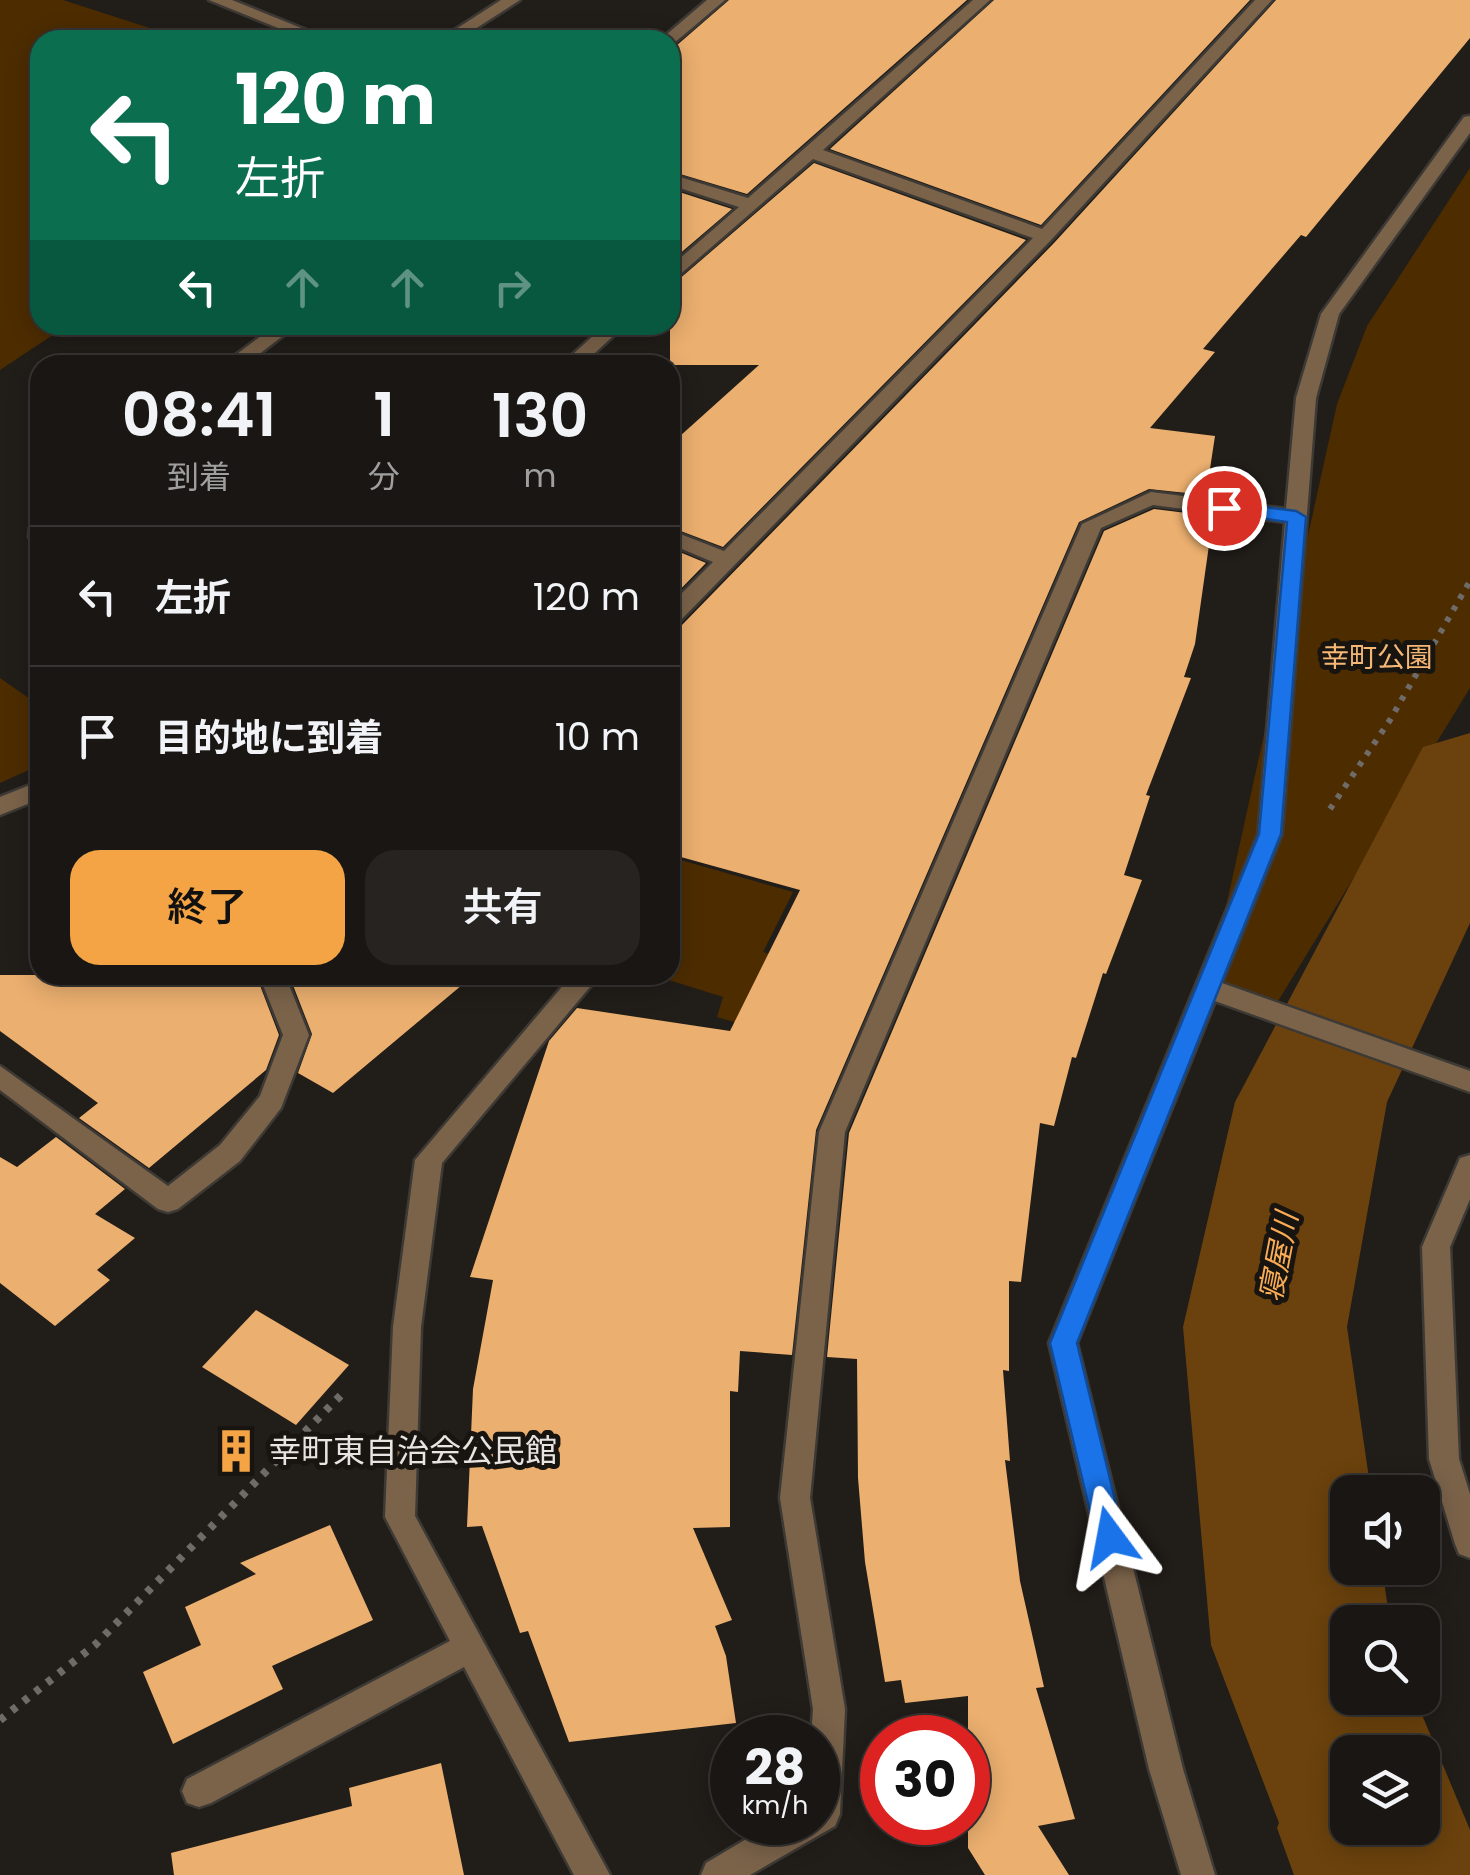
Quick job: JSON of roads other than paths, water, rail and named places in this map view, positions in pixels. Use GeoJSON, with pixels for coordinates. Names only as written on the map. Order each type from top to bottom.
{"type":"FeatureCollection","features":[{"type":"Feature","properties":{"kind":"street"},"geometry":{"type":"LineString","coordinates":[[217,0],[296,30]]}},
{"type":"Feature","properties":{"kind":"street"},"geometry":{"type":"LineString","coordinates":[[463,30],[512,0]]}},
{"type":"Feature","properties":{"kind":"street"},"geometry":{"type":"LineString","coordinates":[[680,30],[717,0]]}},
{"type":"Feature","properties":{"kind":"street"},"geometry":{"type":"LineString","coordinates":[[680,269],[982,0]]}},
{"type":"Feature","properties":{"kind":"street"},"geometry":{"type":"LineString","coordinates":[[680,608],[1045,236],[1264,0]]}},
{"type":"Feature","properties":{"kind":"street"},"geometry":{"type":"LineString","coordinates":[[1198,1875],[1166,1769],[1064,1343],[1270,834],[1306,398],[1330,314],[1470,121]]}},
{"type":"Feature","properties":{"kind":"street"},"geometry":{"type":"LineString","coordinates":[[811,152],[1045,236]]}},
{"type":"Feature","properties":{"kind":"street"},"geometry":{"type":"LineString","coordinates":[[680,182],[752,205]]}},
{"type":"Feature","properties":{"kind":"street"},"geometry":{"type":"LineString","coordinates":[[246,355],[274,335]]}},
{"type":"Feature","properties":{"kind":"street"},"geometry":{"type":"LineString","coordinates":[[583,355],[605,335]]}},
{"type":"Feature","properties":{"kind":"street"},"geometry":{"type":"LineString","coordinates":[[829,1715],[794,1498],[832,1132],[1092,524],[1152,498],[1296,517]]}},
{"type":"Feature","properties":{"kind":"street"},"geometry":{"type":"LineString","coordinates":[[680,540],[728,560]]}},
{"type":"Feature","properties":{"kind":"street"},"geometry":{"type":"LineString","coordinates":[[0,807],[30,794]]}},
{"type":"Feature","properties":{"kind":"street"},"geometry":{"type":"LineString","coordinates":[[0,1076],[168,1201],[230,1153],[272,1100],[296,1035],[276,985]]}},
{"type":"Feature","properties":{"kind":"street"},"geometry":{"type":"LineString","coordinates":[[578,985],[429,1160],[407,1327],[400,1517],[592,1875]]}},
{"type":"Feature","properties":{"kind":"street"},"geometry":{"type":"LineString","coordinates":[[1208,988],[1470,1082]]}},
{"type":"Feature","properties":{"kind":"street"},"geometry":{"type":"LineString","coordinates":[[1470,1166],[1436,1246],[1444,1459],[1470,1544]]}},
{"type":"Feature","properties":{"kind":"street"},"geometry":{"type":"LineString","coordinates":[[199,1791],[470,1647]]}},
{"type":"Feature","properties":{"kind":"street"},"geometry":{"type":"LineString","coordinates":[[718,1875],[769,1845]]}},
{"type":"Feature","properties":{"kind":"waterway","name":"寝屋川"},"geometry":{"type":"LineString","coordinates":[[1337,1735],[1302,1645],[1265,1327],[1311,1102],[1470,779]]}},
{"type":"Feature","properties":{"kind":"waterway","name":"寝屋川"},"geometry":{"type":"LineString","coordinates":[[1380,1845],[1391,1875]]}},
{"type":"Feature","properties":{"kind":"place","name":"幸町東自治会公民館"},"geometry":{"type":"Point","coordinates":[236,1451]}},
{"type":"Feature","properties":{"kind":"park label","name":"幸町公園"},"geometry":{"type":"Point","coordinates":[1377,657]}}]}
